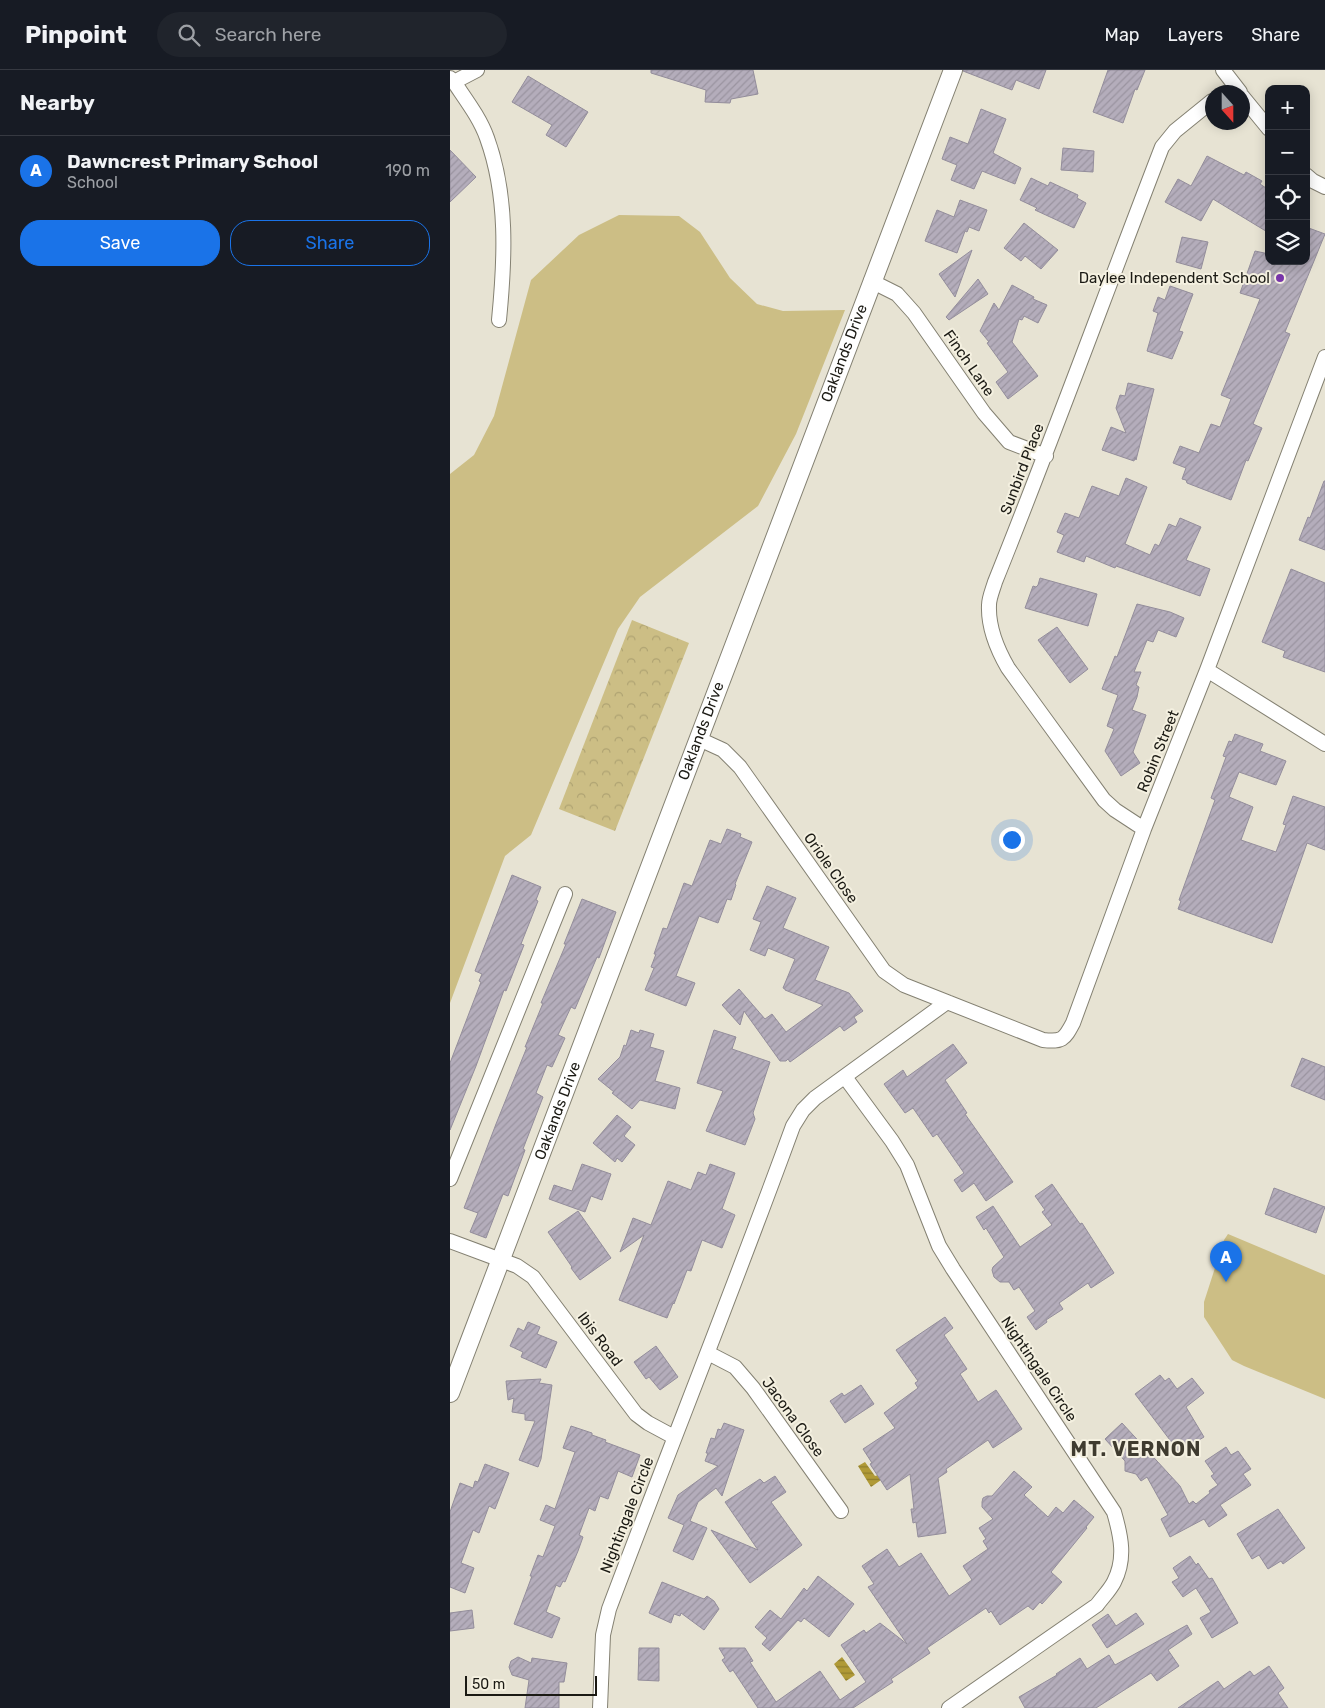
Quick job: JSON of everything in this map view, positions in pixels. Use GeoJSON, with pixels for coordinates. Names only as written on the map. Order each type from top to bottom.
{"type":"FeatureCollection","features":[{"type":"Feature","properties":{"kind":"street"},"geometry":{"type":"LineString","coordinates":[[477,70],[452,80],[484,130],[498,176],[504,240],[499,320]]}},
{"type":"Feature","properties":{"kind":"street","name":"Oaklands Drive"},"geometry":{"type":"LineString","coordinates":[[450,1393],[871,281],[953,70]]}},
{"type":"Feature","properties":{"kind":"street"},"geometry":{"type":"LineString","coordinates":[[1222,70],[1231,85]]}},
{"type":"Feature","properties":{"kind":"street","name":"Sunbird Place"},"geometry":{"type":"LineString","coordinates":[[1144,829],[1104,800],[1008,668],[999,652],[990,627],[989,604],[995,582],[1046,456],[1162,147],[1175,131],[1205,107]]}},
{"type":"Feature","properties":{"kind":"street"},"geometry":{"type":"LineString","coordinates":[[1250,108],[1265,125]]}},
{"type":"Feature","properties":{"kind":"street"},"geometry":{"type":"LineString","coordinates":[[1307,175],[1313,181],[1325,187]]}},
{"type":"Feature","properties":{"kind":"street","name":"Finch Lane"},"geometry":{"type":"LineString","coordinates":[[871,281],[896,294],[914,313],[984,413],[1009,442],[1046,456]]}},
{"type":"Feature","properties":{"kind":"street","name":"Robin Street"},"geometry":{"type":"LineString","coordinates":[[947,1002],[1043,1040],[1057,1042],[1066,1037],[1073,1024],[1144,829],[1207,670],[1325,357]]}},
{"type":"Feature","properties":{"kind":"street"},"geometry":{"type":"LineString","coordinates":[[1207,670],[1325,744]]}},
{"type":"Feature","properties":{"kind":"street","name":"Oriole Close"},"geometry":{"type":"LineString","coordinates":[[699,739],[723,750],[740,767],[884,972],[904,985],[947,1002]]}},
{"type":"Feature","properties":{"kind":"street"},"geometry":{"type":"LineString","coordinates":[[450,1179],[565,894]]}},
{"type":"Feature","properties":{"kind":"street","name":"Nightingale Circle"},"geometry":{"type":"LineString","coordinates":[[600,1708],[603,1634],[610,1609],[794,1126],[803,1110],[815,1098],[947,1002]]}},
{"type":"Feature","properties":{"kind":"street","name":"Nightingale Circle"},"geometry":{"type":"LineString","coordinates":[[845,1077],[907,1164],[939,1246],[1114,1512],[1121,1538],[1122,1562],[1114,1583],[1097,1605],[949,1708]]}},
{"type":"Feature","properties":{"kind":"street","name":"Ibis Road"},"geometry":{"type":"LineString","coordinates":[[450,1242],[517,1266],[533,1277],[636,1414],[674,1437]]}},
{"type":"Feature","properties":{"kind":"street","name":"Jacona Close"},"geometry":{"type":"LineString","coordinates":[[708,1353],[735,1367],[753,1388],[841,1511]]}},
{"type":"Feature","properties":{"kind":"green space"},"geometry":{"type":"Polygon","coordinates":[[[619,215],[679,216],[700,232],[730,278],[757,304],[783,311],[845,310],[796,434],[758,506],[640,597],[618,629],[531,835],[505,856],[450,1003],[450,474],[474,455],[494,416],[531,280],[579,235],[619,215]]]}},
{"type":"Feature","properties":{"kind":"green space"},"geometry":{"type":"Polygon","coordinates":[[[632,620],[689,643],[615,831],[559,809],[632,620]]]}},
{"type":"Feature","properties":{"kind":"green space"},"geometry":{"type":"Polygon","coordinates":[[[1228,1234],[1325,1275],[1325,1399],[1232,1360],[1204,1317],[1204,1302],[1224,1240],[1228,1234]]]}},
{"type":"Feature","properties":{"kind":"shaded area"},"geometry":{"type":"Polygon","coordinates":[[[865,1462],[875,1476],[878,1475],[881,1480],[871,1487],[858,1466],[865,1462]]]}},
{"type":"Feature","properties":{"kind":"shaded area"},"geometry":{"type":"Polygon","coordinates":[[[842,1657],[855,1675],[846,1681],[834,1664],[842,1657]]]}},
{"type":"Feature","properties":{"kind":"building"},"geometry":{"type":"Polygon","coordinates":[[[651,70],[753,70],[758,94],[731,99],[730,103],[705,102],[706,90],[651,73],[651,70]]]}},
{"type":"Feature","properties":{"kind":"building"},"geometry":{"type":"Polygon","coordinates":[[[964,70],[1046,70],[1039,89],[1016,80],[1012,90],[964,70]]]}},
{"type":"Feature","properties":{"kind":"building"},"geometry":{"type":"Polygon","coordinates":[[[1108,70],[1145,70],[1137,90],[1135,89],[1123,123],[1093,112],[1108,70]]]}},
{"type":"Feature","properties":{"kind":"building"},"geometry":{"type":"Polygon","coordinates":[[[528,76],[588,112],[566,147],[546,135],[552,125],[512,102],[528,76]]]}},
{"type":"Feature","properties":{"kind":"building"},"geometry":{"type":"Polygon","coordinates":[[[981,109],[1006,119],[993,153],[1021,168],[1015,184],[982,171],[974,189],[951,180],[957,165],[942,159],[950,137],[968,144],[981,109]]]}},
{"type":"Feature","properties":{"kind":"building"},"geometry":{"type":"Polygon","coordinates":[[[1063,148],[1094,151],[1093,172],[1061,170],[1063,148]]]}},
{"type":"Feature","properties":{"kind":"building"},"geometry":{"type":"Polygon","coordinates":[[[450,150],[476,177],[450,202],[450,150]]]}},
{"type":"Feature","properties":{"kind":"building"},"geometry":{"type":"Polygon","coordinates":[[[1207,156],[1244,175],[1246,172],[1262,181],[1260,184],[1265,187],[1265,231],[1213,199],[1201,221],[1165,202],[1178,179],[1191,186],[1207,156]]]}},
{"type":"Feature","properties":{"kind":"building"},"geometry":{"type":"Polygon","coordinates":[[[1031,178],[1048,186],[1050,182],[1078,195],[1077,198],[1086,203],[1074,228],[1035,210],[1037,208],[1020,200],[1031,178]]]}},
{"type":"Feature","properties":{"kind":"building"},"geometry":{"type":"Polygon","coordinates":[[[960,200],[987,210],[979,231],[969,227],[967,232],[965,231],[957,253],[925,241],[937,210],[954,217],[960,200]]]}},
{"type":"Feature","properties":{"kind":"building"},"geometry":{"type":"Polygon","coordinates":[[[1024,223],[1058,250],[1041,269],[1025,256],[1021,261],[1004,248],[1024,223]]]}},
{"type":"Feature","properties":{"kind":"building"},"geometry":{"type":"Polygon","coordinates":[[[1310,228],[1325,234],[1285,332],[1290,334],[1253,424],[1262,428],[1248,461],[1246,460],[1231,500],[1187,483],[1186,480],[1182,479],[1186,468],[1173,463],[1180,446],[1199,453],[1211,424],[1220,427],[1231,399],[1221,395],[1260,299],[1240,293],[1255,251],[1265,253],[1265,265],[1310,265],[1310,228]]]}},
{"type":"Feature","properties":{"kind":"building"},"geometry":{"type":"Polygon","coordinates":[[[1182,237],[1208,242],[1201,269],[1176,262],[1182,237]]]}},
{"type":"Feature","properties":{"kind":"building"},"geometry":{"type":"Polygon","coordinates":[[[972,250],[955,297],[939,274],[972,250]]]}},
{"type":"Feature","properties":{"kind":"building"},"geometry":{"type":"Polygon","coordinates":[[[978,279],[988,294],[949,320],[946,317],[978,279]]]}},
{"type":"Feature","properties":{"kind":"building"},"geometry":{"type":"Polygon","coordinates":[[[1012,285],[1034,297],[1033,299],[1047,305],[1038,323],[1024,316],[1022,320],[1019,319],[1012,342],[1038,376],[1008,399],[996,382],[1008,372],[980,331],[994,303],[999,310],[1012,285]]]}},
{"type":"Feature","properties":{"kind":"building"},"geometry":{"type":"Polygon","coordinates":[[[1170,286],[1193,294],[1179,331],[1183,332],[1172,359],[1147,351],[1158,313],[1153,311],[1158,297],[1165,300],[1170,286]]]}},
{"type":"Feature","properties":{"kind":"building"},"geometry":{"type":"Polygon","coordinates":[[[1128,383],[1154,389],[1136,460],[1135,457],[1134,461],[1102,450],[1111,427],[1126,433],[1116,408],[1120,395],[1125,396],[1128,383]]]}},
{"type":"Feature","properties":{"kind":"building"},"geometry":{"type":"Polygon","coordinates":[[[1126,478],[1147,487],[1125,544],[1150,555],[1155,544],[1159,546],[1169,524],[1176,527],[1180,518],[1201,527],[1186,560],[1210,569],[1200,596],[1116,566],[1115,568],[1086,556],[1084,562],[1057,552],[1064,535],[1057,532],[1065,513],[1079,518],[1092,486],[1119,496],[1126,478]]]}},
{"type":"Feature","properties":{"kind":"building"},"geometry":{"type":"Polygon","coordinates":[[[1324,481],[1325,550],[1299,540],[1308,517],[1310,518],[1324,481]]]}},
{"type":"Feature","properties":{"kind":"building"},"geometry":{"type":"Polygon","coordinates":[[[1291,569],[1325,583],[1325,672],[1283,657],[1285,651],[1262,642],[1291,569]]]}},
{"type":"Feature","properties":{"kind":"building"},"geometry":{"type":"Polygon","coordinates":[[[1040,578],[1097,594],[1088,626],[1025,608],[1033,586],[1036,587],[1038,585],[1040,578]]]}},
{"type":"Feature","properties":{"kind":"building"},"geometry":{"type":"Polygon","coordinates":[[[1137,604],[1170,612],[1184,618],[1176,637],[1158,630],[1153,642],[1147,640],[1134,672],[1141,672],[1136,685],[1139,687],[1137,697],[1132,710],[1146,715],[1133,752],[1140,763],[1121,776],[1105,751],[1114,729],[1107,726],[1118,695],[1102,689],[1115,656],[1117,657],[1137,604]]]}},
{"type":"Feature","properties":{"kind":"building"},"geometry":{"type":"Polygon","coordinates":[[[1057,627],[1088,669],[1070,683],[1038,640],[1057,627]]]}},
{"type":"Feature","properties":{"kind":"building"},"geometry":{"type":"Polygon","coordinates":[[[1235,734],[1263,744],[1260,751],[1286,761],[1276,785],[1239,772],[1229,797],[1253,807],[1241,840],[1276,852],[1286,825],[1283,824],[1293,796],[1325,807],[1325,850],[1307,843],[1272,943],[1178,909],[1181,901],[1179,900],[1215,800],[1211,798],[1226,757],[1223,756],[1229,741],[1232,742],[1235,734]]]}},
{"type":"Feature","properties":{"kind":"building"},"geometry":{"type":"Polygon","coordinates":[[[727,829],[741,834],[740,837],[752,842],[735,884],[731,900],[727,899],[718,923],[699,916],[676,976],[695,983],[686,1006],[645,990],[654,968],[651,967],[663,928],[667,929],[684,883],[692,886],[710,840],[721,844],[727,829]]]}},
{"type":"Feature","properties":{"kind":"building"},"geometry":{"type":"Polygon","coordinates":[[[512,875],[541,887],[536,900],[538,901],[521,944],[524,945],[506,991],[504,990],[450,1130],[450,1063],[481,982],[479,981],[482,974],[475,971],[512,875]]]}},
{"type":"Feature","properties":{"kind":"building"},"geometry":{"type":"Polygon","coordinates":[[[767,886],[796,898],[783,928],[829,947],[815,980],[849,993],[863,1011],[854,1017],[857,1022],[844,1031],[840,1026],[790,1062],[788,1059],[780,1061],[744,1011],[740,1025],[722,1005],[739,989],[765,1019],[772,1014],[786,1032],[823,1005],[783,988],[795,959],[768,948],[765,956],[750,950],[761,922],[753,919],[767,886]]]}},
{"type":"Feature","properties":{"kind":"building"},"geometry":{"type":"Polygon","coordinates":[[[582,899],[616,912],[599,958],[597,957],[575,1009],[571,1007],[558,1035],[565,1038],[552,1067],[547,1065],[536,1093],[543,1097],[523,1149],[525,1150],[508,1196],[503,1194],[486,1238],[470,1232],[478,1213],[464,1208],[582,899]]]}},
{"type":"Feature","properties":{"kind":"building"},"geometry":{"type":"Polygon","coordinates":[[[631,1030],[639,1033],[640,1030],[654,1034],[650,1047],[664,1051],[655,1081],[680,1088],[675,1109],[640,1100],[632,1109],[598,1079],[620,1057],[631,1030]]]}},
{"type":"Feature","properties":{"kind":"building"},"geometry":{"type":"Polygon","coordinates":[[[714,1030],[736,1037],[732,1049],[770,1062],[753,1113],[755,1119],[745,1145],[706,1131],[723,1091],[697,1083],[714,1030]]]}},
{"type":"Feature","properties":{"kind":"building"},"geometry":{"type":"Polygon","coordinates":[[[953,1044],[967,1063],[945,1080],[967,1113],[965,1114],[1013,1182],[986,1201],[974,1183],[962,1192],[954,1180],[964,1173],[937,1134],[933,1137],[913,1108],[905,1113],[884,1084],[903,1070],[907,1077],[953,1044]]]}},
{"type":"Feature","properties":{"kind":"building"},"geometry":{"type":"Polygon","coordinates":[[[1302,1058],[1325,1067],[1325,1100],[1291,1086],[1302,1058]]]}},
{"type":"Feature","properties":{"kind":"building"},"geometry":{"type":"Polygon","coordinates":[[[617,1115],[631,1127],[624,1136],[635,1145],[622,1162],[617,1158],[615,1162],[593,1143],[617,1115]]]}},
{"type":"Feature","properties":{"kind":"building"},"geometry":{"type":"Polygon","coordinates":[[[582,1164],[611,1174],[602,1200],[591,1196],[585,1212],[549,1199],[554,1185],[572,1191],[582,1164]]]}},
{"type":"Feature","properties":{"kind":"building"},"geometry":{"type":"Polygon","coordinates":[[[710,1164],[735,1173],[722,1209],[735,1215],[722,1248],[702,1240],[691,1271],[687,1270],[667,1318],[619,1300],[644,1235],[620,1252],[633,1218],[651,1225],[668,1181],[691,1190],[698,1172],[706,1175],[710,1164]]]}},
{"type":"Feature","properties":{"kind":"building"},"geometry":{"type":"Polygon","coordinates":[[[1052,1184],[1080,1224],[1082,1223],[1114,1273],[1091,1288],[1088,1283],[1059,1303],[1063,1309],[1046,1320],[1047,1322],[1036,1330],[1027,1317],[1035,1311],[1019,1287],[1014,1290],[1009,1282],[1000,1282],[994,1277],[993,1267],[1004,1257],[986,1228],[984,1230],[976,1217],[993,1206],[1020,1247],[1052,1225],[1042,1212],[1045,1210],[1035,1196],[1052,1184]]]}},
{"type":"Feature","properties":{"kind":"building"},"geometry":{"type":"Polygon","coordinates":[[[1274,1188],[1325,1207],[1316,1233],[1265,1214],[1274,1188]]]}},
{"type":"Feature","properties":{"kind":"building"},"geometry":{"type":"Polygon","coordinates":[[[578,1211],[611,1258],[580,1280],[548,1232],[578,1211]]]}},
{"type":"Feature","properties":{"kind":"building"},"geometry":{"type":"Polygon","coordinates":[[[945,1317],[953,1328],[944,1335],[967,1369],[960,1374],[978,1402],[996,1390],[1022,1429],[993,1448],[988,1440],[946,1469],[947,1472],[938,1478],[946,1533],[918,1537],[916,1522],[913,1523],[911,1509],[914,1509],[910,1474],[887,1490],[870,1464],[872,1463],[863,1449],[895,1428],[884,1413],[918,1388],[915,1383],[918,1381],[896,1350],[945,1317]]]}},
{"type":"Feature","properties":{"kind":"building"},"geometry":{"type":"Polygon","coordinates":[[[528,1322],[540,1327],[537,1334],[557,1342],[546,1368],[521,1357],[523,1352],[510,1346],[518,1328],[524,1331],[528,1322]]]}},
{"type":"Feature","properties":{"kind":"building"},"geometry":{"type":"Polygon","coordinates":[[[656,1346],[678,1377],[660,1390],[649,1377],[646,1379],[634,1362],[656,1346]]]}},
{"type":"Feature","properties":{"kind":"building"},"geometry":{"type":"Polygon","coordinates":[[[1160,1375],[1165,1381],[1169,1378],[1177,1389],[1192,1378],[1204,1393],[1186,1407],[1204,1437],[1179,1452],[1135,1394],[1160,1375]]]}},
{"type":"Feature","properties":{"kind":"building"},"geometry":{"type":"Polygon","coordinates":[[[541,1379],[539,1383],[552,1385],[541,1459],[538,1467],[519,1460],[535,1421],[525,1420],[525,1414],[512,1412],[514,1398],[508,1400],[506,1381],[541,1379]]]}},
{"type":"Feature","properties":{"kind":"building"},"geometry":{"type":"Polygon","coordinates":[[[861,1385],[874,1404],[845,1423],[830,1401],[842,1393],[844,1396],[861,1385]]]}},
{"type":"Feature","properties":{"kind":"building"},"geometry":{"type":"Polygon","coordinates":[[[724,1423],[744,1430],[722,1496],[716,1488],[698,1502],[690,1521],[707,1528],[693,1560],[673,1551],[684,1525],[668,1518],[678,1495],[718,1466],[705,1461],[708,1453],[706,1453],[711,1438],[715,1439],[718,1429],[721,1430],[724,1423]]]}},
{"type":"Feature","properties":{"kind":"building"},"geometry":{"type":"Polygon","coordinates":[[[1122,1423],[1180,1486],[1189,1504],[1193,1501],[1196,1504],[1218,1485],[1211,1476],[1214,1474],[1205,1461],[1226,1447],[1231,1455],[1238,1451],[1251,1469],[1243,1474],[1251,1485],[1220,1505],[1227,1515],[1209,1527],[1204,1519],[1170,1537],[1161,1519],[1168,1515],[1147,1477],[1141,1481],[1136,1474],[1125,1471],[1125,1461],[1105,1439],[1122,1423]]]}},
{"type":"Feature","properties":{"kind":"building"},"geometry":{"type":"Polygon","coordinates":[[[571,1426],[592,1433],[592,1435],[606,1440],[605,1442],[640,1455],[632,1477],[618,1471],[608,1499],[600,1496],[595,1511],[589,1508],[579,1535],[583,1537],[578,1551],[565,1582],[563,1581],[560,1587],[556,1585],[546,1612],[560,1618],[552,1638],[514,1624],[538,1555],[543,1557],[555,1526],[540,1520],[546,1505],[555,1509],[575,1452],[563,1448],[571,1426]]]}},
{"type":"Feature","properties":{"kind":"building"},"geometry":{"type":"Polygon","coordinates":[[[485,1464],[509,1473],[495,1509],[489,1506],[479,1533],[473,1530],[461,1563],[474,1568],[465,1593],[450,1587],[450,1512],[460,1483],[473,1488],[475,1481],[478,1482],[485,1464]]]}},
{"type":"Feature","properties":{"kind":"building"},"geometry":{"type":"Polygon","coordinates":[[[1014,1471],[1032,1487],[1024,1495],[1048,1517],[1056,1507],[1063,1513],[1074,1500],[1094,1517],[1051,1572],[1062,1582],[1042,1604],[1040,1602],[1033,1610],[1028,1606],[1000,1625],[991,1611],[989,1613],[986,1608],[927,1648],[930,1653],[891,1679],[893,1682],[853,1708],[758,1708],[733,1670],[730,1672],[722,1660],[725,1658],[719,1648],[745,1648],[753,1661],[750,1662],[776,1702],[820,1671],[840,1700],[866,1682],[841,1645],[864,1630],[866,1633],[880,1623],[907,1644],[868,1587],[874,1584],[862,1566],[887,1549],[899,1567],[921,1553],[949,1596],[972,1580],[963,1566],[988,1549],[983,1541],[986,1539],[979,1528],[993,1519],[982,1507],[983,1498],[992,1496],[1014,1471]]]}},
{"type":"Feature","properties":{"kind":"building"},"geometry":{"type":"Polygon","coordinates":[[[775,1476],[786,1492],[771,1502],[802,1545],[750,1583],[711,1530],[758,1550],[725,1502],[760,1479],[764,1483],[775,1476]]]}},
{"type":"Feature","properties":{"kind":"building"},"geometry":{"type":"Polygon","coordinates":[[[1278,1509],[1305,1548],[1283,1564],[1281,1561],[1268,1569],[1259,1555],[1252,1559],[1237,1534],[1278,1509]]]}},
{"type":"Feature","properties":{"kind":"building"},"geometry":{"type":"Polygon","coordinates":[[[1190,1556],[1196,1565],[1198,1563],[1209,1579],[1212,1578],[1238,1623],[1212,1638],[1200,1618],[1211,1612],[1196,1588],[1183,1597],[1172,1582],[1179,1578],[1173,1568],[1190,1556]]]}},
{"type":"Feature","properties":{"kind":"building"},"geometry":{"type":"Polygon","coordinates":[[[818,1576],[854,1604],[829,1637],[804,1618],[801,1622],[798,1620],[770,1651],[762,1644],[767,1638],[755,1627],[770,1610],[781,1619],[804,1588],[807,1591],[818,1576]]]}},
{"type":"Feature","properties":{"kind":"building"},"geometry":{"type":"Polygon","coordinates":[[[662,1582],[704,1599],[707,1596],[714,1601],[719,1609],[704,1630],[681,1613],[680,1616],[674,1614],[671,1623],[649,1613],[662,1582]]]}},
{"type":"Feature","properties":{"kind":"building"},"geometry":{"type":"Polygon","coordinates":[[[472,1610],[474,1628],[450,1631],[450,1613],[472,1610]]]}},
{"type":"Feature","properties":{"kind":"building"},"geometry":{"type":"Polygon","coordinates":[[[1136,1613],[1144,1624],[1107,1648],[1092,1625],[1108,1614],[1116,1626],[1136,1613]]]}},
{"type":"Feature","properties":{"kind":"building"},"geometry":{"type":"Polygon","coordinates":[[[1187,1625],[1192,1634],[1168,1650],[1179,1666],[1157,1681],[1151,1673],[1096,1708],[1025,1708],[1019,1697],[1057,1675],[1080,1658],[1087,1669],[1109,1655],[1115,1665],[1187,1625]]]}},
{"type":"Feature","properties":{"kind":"building"},"geometry":{"type":"Polygon","coordinates":[[[639,1648],[659,1648],[659,1681],[638,1680],[639,1648]]]}},
{"type":"Feature","properties":{"kind":"building"},"geometry":{"type":"Polygon","coordinates":[[[518,1657],[531,1663],[532,1658],[567,1663],[564,1682],[559,1682],[559,1708],[525,1708],[529,1680],[512,1675],[509,1667],[511,1661],[518,1657]]]}},
{"type":"Feature","properties":{"kind":"building"},"geometry":{"type":"Polygon","coordinates":[[[1269,1666],[1284,1688],[1278,1693],[1288,1708],[1178,1708],[1218,1681],[1224,1689],[1250,1671],[1254,1676],[1269,1666]]]}},
{"type":"Feature","properties":{"kind":"place","name":"Daylee Independent School"},"geometry":{"type":"Point","coordinates":[1280,278]}},
{"type":"Feature","properties":{"kind":"place","name":"Dawncrest Primary School"},"geometry":{"type":"Point","coordinates":[1226,1282]}},
{"type":"Feature","properties":{"kind":"district","name":"MT. VERNON"},"geometry":{"type":"Point","coordinates":[1136,1449]}}]}
